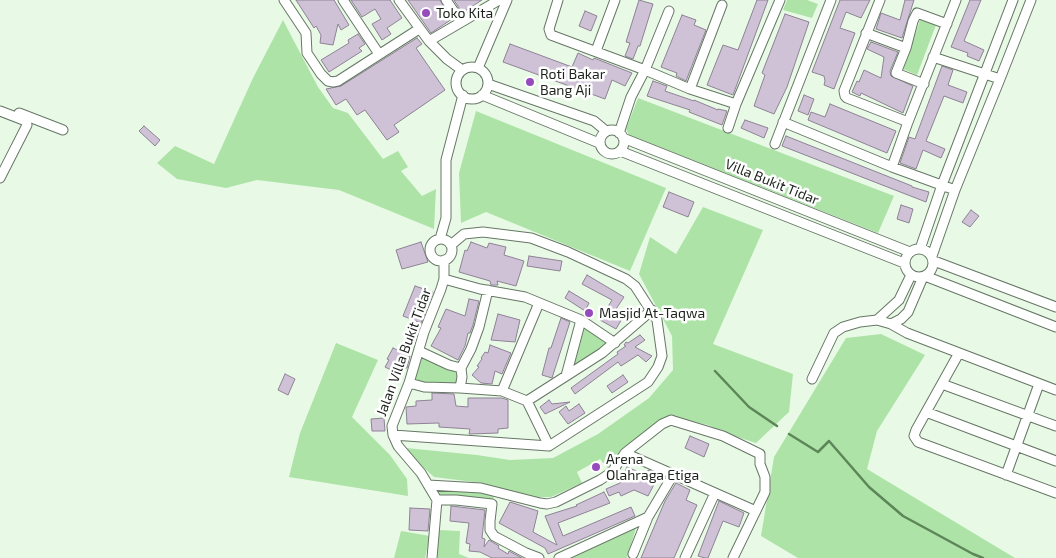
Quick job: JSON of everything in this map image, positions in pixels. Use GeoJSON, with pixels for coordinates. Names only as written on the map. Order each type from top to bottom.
{"type":"FeatureCollection","features":[{"type":"Feature","properties":{"kind":"street"},"geometry":{"type":"LineString","coordinates":[[284,0],[306,33],[307,53],[328,81],[338,81],[419,29]]}},
{"type":"Feature","properties":{"kind":"street"},"geometry":{"type":"LineString","coordinates":[[343,0],[379,54]]}},
{"type":"Feature","properties":{"kind":"street"},"geometry":{"type":"LineString","coordinates":[[399,0],[429,41],[447,59],[462,70]]}},
{"type":"Feature","properties":{"kind":"street"},"geometry":{"type":"LineString","coordinates":[[446,0],[461,22]]}},
{"type":"Feature","properties":{"kind":"street"},"geometry":{"type":"LineString","coordinates":[[429,41],[461,22],[487,2],[499,0]]}},
{"type":"Feature","properties":{"kind":"street"},"geometry":{"type":"LineString","coordinates":[[478,68],[507,0]]}},
{"type":"Feature","properties":{"kind":"street"},"geometry":{"type":"LineString","coordinates":[[558,0],[548,29],[552,35],[690,89],[736,104]]}},
{"type":"Feature","properties":{"kind":"street"},"geometry":{"type":"LineString","coordinates":[[596,52],[615,0]]}},
{"type":"Feature","properties":{"kind":"street"},"geometry":{"type":"LineString","coordinates":[[728,128],[736,104],[780,0]]}},
{"type":"Feature","properties":{"kind":"street"},"geometry":{"type":"LineString","coordinates":[[775,144],[831,0]]}},
{"type":"Feature","properties":{"kind":"street"},"geometry":{"type":"LineString","coordinates":[[880,0],[844,91],[845,96],[908,122]]}},
{"type":"Feature","properties":{"kind":"street"},"geometry":{"type":"LineString","coordinates":[[892,167],[956,0]]}},
{"type":"Feature","properties":{"kind":"street"},"geometry":{"type":"LineString","coordinates":[[920,249],[942,185],[1013,0]]}},
{"type":"Feature","properties":{"kind":"street"},"geometry":{"type":"LineString","coordinates":[[891,324],[901,319],[908,312],[924,277],[933,269],[933,259],[955,190],[1031,0]]}},
{"type":"Feature","properties":{"kind":"street"},"geometry":{"type":"LineString","coordinates":[[690,89],[722,5]]}},
{"type":"Feature","properties":{"kind":"street"},"geometry":{"type":"LineString","coordinates":[[621,135],[613,130],[606,131],[601,136],[602,150],[613,154],[620,151],[624,145],[621,135],[631,97],[645,70],[669,10]]}},
{"type":"Feature","properties":{"kind":"street"},"geometry":{"type":"LineString","coordinates":[[924,84],[896,73],[906,48],[913,21],[917,13],[946,24]]}},
{"type":"Feature","properties":{"kind":"street"},"geometry":{"type":"LineString","coordinates":[[866,33],[906,48]]}},
{"type":"Feature","properties":{"kind":"street"},"geometry":{"type":"LineString","coordinates":[[933,57],[1000,79]]}},
{"type":"Feature","properties":{"kind":"street"},"geometry":{"type":"LineString","coordinates":[[482,95],[488,84],[485,74],[478,68],[470,67],[462,70],[456,82],[458,89],[463,95],[472,98],[482,95],[600,143]]}},
{"type":"Feature","properties":{"kind":"street"},"geometry":{"type":"LineString","coordinates":[[488,84],[594,122],[606,131]]}},
{"type":"Feature","properties":{"kind":"street"},"geometry":{"type":"LineString","coordinates":[[436,239],[446,240],[451,245],[450,256],[444,260],[437,260],[432,256],[430,250],[436,239],[446,222],[446,160],[463,95]]}},
{"type":"Feature","properties":{"kind":"street"},"geometry":{"type":"LineString","coordinates":[[0,106],[64,130]]}},
{"type":"Feature","properties":{"kind":"street"},"geometry":{"type":"LineString","coordinates":[[0,111],[26,122],[27,125],[0,178]]}},
{"type":"Feature","properties":{"kind":"street"},"geometry":{"type":"LineString","coordinates":[[783,122],[892,167],[955,190]]}},
{"type":"Feature","properties":{"kind":"street","name":"Villa Bukit Tidar"},"geometry":{"type":"LineString","coordinates":[[621,135],[910,252]]}},
{"type":"Feature","properties":{"kind":"street","name":"Villa Bukit Tidar"},"geometry":{"type":"LineString","coordinates":[[620,151],[904,264]]}},
{"type":"Feature","properties":{"kind":"street"},"geometry":{"type":"LineString","coordinates":[[393,435],[549,446],[648,382],[658,367],[662,356],[657,320],[636,286],[626,279],[568,252],[531,238],[483,232],[464,234],[451,245]]}},
{"type":"Feature","properties":{"kind":"street"},"geometry":{"type":"LineString","coordinates":[[1056,307],[933,259],[927,251],[920,249],[910,252],[906,257],[904,264],[911,276],[924,277],[1056,327]]}},
{"type":"Feature","properties":{"kind":"street","name":"Jalan Villa Bukit Tidar"},"geometry":{"type":"LineString","coordinates":[[437,500],[422,473],[398,446],[393,435],[392,426],[410,383],[424,332],[444,279],[444,260]]}},
{"type":"Feature","properties":{"kind":"street"},"geometry":{"type":"LineString","coordinates":[[812,380],[834,332],[843,327],[880,316],[899,300],[911,276]]}},
{"type":"Feature","properties":{"kind":"street"},"geometry":{"type":"LineString","coordinates":[[444,279],[525,297],[581,320],[615,343]]}},
{"type":"Feature","properties":{"kind":"street"},"geometry":{"type":"LineString","coordinates":[[460,388],[461,368],[471,349],[479,327],[488,290]]}},
{"type":"Feature","properties":{"kind":"street"},"geometry":{"type":"LineString","coordinates":[[502,392],[538,303]]}},
{"type":"Feature","properties":{"kind":"street"},"geometry":{"type":"LineString","coordinates":[[527,401],[615,343],[652,310]]}},
{"type":"Feature","properties":{"kind":"street"},"geometry":{"type":"LineString","coordinates":[[880,316],[907,333],[1056,390]]}},
{"type":"Feature","properties":{"kind":"street"},"geometry":{"type":"LineString","coordinates":[[566,376],[581,320]]}},
{"type":"Feature","properties":{"kind":"street"},"geometry":{"type":"LineString","coordinates":[[419,351],[449,365],[461,368]]}},
{"type":"Feature","properties":{"kind":"street"},"geometry":{"type":"LineString","coordinates":[[959,353],[914,436],[918,442],[1056,494]]}},
{"type":"Feature","properties":{"kind":"street"},"geometry":{"type":"LineString","coordinates":[[410,383],[424,387],[502,392],[527,401],[549,446]]}},
{"type":"Feature","properties":{"kind":"street"},"geometry":{"type":"LineString","coordinates":[[942,384],[1056,426]]}},
{"type":"Feature","properties":{"kind":"street"},"geometry":{"type":"LineString","coordinates":[[1006,475],[1039,384]]}},
{"type":"Feature","properties":{"kind":"street"},"geometry":{"type":"LineString","coordinates":[[926,412],[1056,461]]}},
{"type":"Feature","properties":{"kind":"street"},"geometry":{"type":"LineString","coordinates":[[428,485],[481,488],[540,503],[556,502],[612,472],[625,453],[662,424],[671,420],[723,436],[760,454],[760,464],[766,477],[764,492],[734,558]]}},
{"type":"Feature","properties":{"kind":"street"},"geometry":{"type":"LineString","coordinates":[[625,453],[756,511]]}},
{"type":"Feature","properties":{"kind":"street"},"geometry":{"type":"LineString","coordinates":[[633,554],[648,517],[673,475]]}},
{"type":"Feature","properties":{"kind":"street"},"geometry":{"type":"LineString","coordinates":[[501,493],[492,504],[490,530],[494,536],[539,558]]}},
{"type":"Feature","properties":{"kind":"street"},"geometry":{"type":"LineString","coordinates":[[686,558],[715,493]]}},
{"type":"Feature","properties":{"kind":"street"},"geometry":{"type":"LineString","coordinates":[[432,558],[437,500],[492,504]]}},
{"type":"Feature","properties":{"kind":"street"},"geometry":{"type":"LineString","coordinates":[[559,558],[648,517]]}},
{"type":"Feature","properties":{"kind":"green space"},"geometry":{"type":"Polygon","coordinates":[[[787,0],[807,0],[818,4],[812,18],[783,10],[787,0]]]}},
{"type":"Feature","properties":{"kind":"green space"},"geometry":{"type":"Polygon","coordinates":[[[283,20],[318,87],[333,108],[348,113],[383,159],[398,151],[408,167],[401,171],[422,196],[436,189],[434,229],[339,190],[257,180],[226,188],[177,179],[157,163],[175,146],[214,164],[253,78],[283,20]]]}},
{"type":"Feature","properties":{"kind":"green space"},"geometry":{"type":"Polygon","coordinates":[[[920,20],[936,25],[917,75],[903,69],[920,20]]]}},
{"type":"Feature","properties":{"kind":"green space"},"geometry":{"type":"Polygon","coordinates":[[[638,98],[894,196],[878,233],[629,135],[626,129],[638,98]]]}},
{"type":"Feature","properties":{"kind":"green space"},"geometry":{"type":"Polygon","coordinates":[[[476,111],[666,188],[630,271],[486,212],[461,223],[459,173],[476,111]]]}},
{"type":"Feature","properties":{"kind":"green space"},"geometry":{"type":"Polygon","coordinates":[[[703,207],[763,230],[713,344],[793,374],[789,412],[756,443],[725,433],[708,425],[668,416],[621,449],[608,469],[600,459],[577,472],[582,483],[551,497],[537,497],[482,483],[434,477],[414,459],[406,448],[510,460],[553,458],[598,434],[649,398],[673,370],[672,336],[639,274],[650,237],[676,254],[703,207]]]}},
{"type":"Feature","properties":{"kind":"green space"},"geometry":{"type":"Polygon","coordinates":[[[585,326],[609,343],[574,366],[585,326]]]}},
{"type":"Feature","properties":{"kind":"green space"},"geometry":{"type":"Polygon","coordinates":[[[881,334],[925,355],[877,431],[867,469],[1015,558],[798,558],[761,536],[774,457],[846,338],[881,334]]]}},
{"type":"Feature","properties":{"kind":"green space"},"geometry":{"type":"Polygon","coordinates":[[[336,343],[378,360],[352,417],[390,455],[407,479],[408,496],[289,477],[300,433],[336,343]]]}},
{"type":"Feature","properties":{"kind":"green space"},"geometry":{"type":"Polygon","coordinates":[[[422,357],[458,371],[456,385],[426,384],[415,380],[422,357]]]}},
{"type":"Feature","properties":{"kind":"green space"},"geometry":{"type":"Polygon","coordinates":[[[441,490],[481,491],[492,494],[494,498],[491,501],[440,496],[441,490]]]}},
{"type":"Feature","properties":{"kind":"green space"},"geometry":{"type":"Polygon","coordinates":[[[636,528],[627,558],[570,558],[636,528]]]}},
{"type":"Feature","properties":{"kind":"green space"},"geometry":{"type":"Polygon","coordinates":[[[439,530],[460,531],[459,554],[469,558],[437,558],[439,530]]]}},
{"type":"Feature","properties":{"kind":"green space"},"geometry":{"type":"Polygon","coordinates":[[[401,531],[430,536],[425,558],[394,558],[401,531]]]}},
{"type":"Feature","properties":{"kind":"building"},"geometry":{"type":"Polygon","coordinates":[[[296,0],[334,0],[349,25],[341,30],[338,24],[333,45],[320,43],[321,35],[316,26],[314,28],[296,0]]]}},
{"type":"Feature","properties":{"kind":"building"},"geometry":{"type":"Polygon","coordinates":[[[351,0],[390,0],[402,18],[387,28],[391,34],[382,40],[372,24],[381,19],[375,9],[362,17],[351,0]]]}},
{"type":"Feature","properties":{"kind":"building"},"geometry":{"type":"Polygon","coordinates":[[[408,0],[440,0],[452,19],[431,33],[408,0]]]}},
{"type":"Feature","properties":{"kind":"building"},"geometry":{"type":"Polygon","coordinates":[[[454,0],[482,0],[462,13],[454,0]]]}},
{"type":"Feature","properties":{"kind":"building"},"geometry":{"type":"Polygon","coordinates":[[[639,0],[653,4],[640,46],[638,46],[633,59],[625,56],[630,43],[626,42],[639,0]]]}},
{"type":"Feature","properties":{"kind":"building"},"geometry":{"type":"Polygon","coordinates":[[[757,0],[768,0],[733,95],[707,85],[723,45],[738,50],[757,0]]]}},
{"type":"Feature","properties":{"kind":"building"},"geometry":{"type":"Polygon","coordinates":[[[840,0],[870,0],[861,18],[846,12],[840,28],[855,33],[834,89],[824,85],[824,76],[812,72],[840,0]]]}},
{"type":"Feature","properties":{"kind":"building"},"geometry":{"type":"Polygon","coordinates":[[[905,0],[914,0],[902,38],[876,29],[881,13],[900,20],[905,0]]]}},
{"type":"Feature","properties":{"kind":"building"},"geometry":{"type":"Polygon","coordinates":[[[970,0],[981,0],[964,41],[984,50],[979,61],[967,56],[968,53],[951,47],[970,0]]]}},
{"type":"Feature","properties":{"kind":"building"},"geometry":{"type":"Polygon","coordinates":[[[585,11],[597,16],[591,31],[579,26],[585,11]]]}},
{"type":"Feature","properties":{"kind":"building"},"geometry":{"type":"Polygon","coordinates":[[[785,14],[809,22],[787,87],[774,114],[754,106],[765,75],[762,73],[785,14]]]}},
{"type":"Feature","properties":{"kind":"building"},"geometry":{"type":"Polygon","coordinates":[[[682,15],[696,20],[694,25],[706,30],[686,81],[676,76],[677,73],[661,67],[682,15]]]}},
{"type":"Feature","properties":{"kind":"building"},"geometry":{"type":"Polygon","coordinates":[[[358,34],[365,44],[359,48],[362,51],[329,72],[321,60],[349,43],[348,40],[358,34]]]}},
{"type":"Feature","properties":{"kind":"building"},"geometry":{"type":"Polygon","coordinates":[[[417,38],[422,44],[416,48],[445,90],[394,125],[399,132],[387,140],[365,110],[357,115],[346,99],[336,105],[326,89],[341,86],[417,38]]]}},
{"type":"Feature","properties":{"kind":"building"},"geometry":{"type":"Polygon","coordinates":[[[871,42],[898,52],[890,71],[891,76],[913,86],[903,113],[861,93],[860,96],[852,92],[864,70],[881,78],[884,57],[867,49],[871,42]]]}},
{"type":"Feature","properties":{"kind":"building"},"geometry":{"type":"Polygon","coordinates":[[[510,44],[572,67],[578,53],[632,73],[625,86],[612,80],[605,99],[503,62],[510,44]]]}},
{"type":"Feature","properties":{"kind":"building"},"geometry":{"type":"Polygon","coordinates":[[[942,66],[953,70],[948,85],[967,92],[963,103],[944,96],[926,141],[945,149],[941,158],[923,150],[916,169],[900,163],[909,137],[915,139],[942,66]]]}},
{"type":"Feature","properties":{"kind":"building"},"geometry":{"type":"Polygon","coordinates":[[[653,81],[667,86],[665,91],[718,110],[727,111],[722,125],[689,112],[690,110],[647,96],[653,81]]]}},
{"type":"Feature","properties":{"kind":"building"},"geometry":{"type":"Polygon","coordinates":[[[804,95],[814,99],[808,115],[798,111],[804,95]]]}},
{"type":"Feature","properties":{"kind":"building"},"geometry":{"type":"Polygon","coordinates":[[[830,104],[896,131],[887,153],[808,120],[811,112],[825,117],[830,104]]]}},
{"type":"Feature","properties":{"kind":"building"},"geometry":{"type":"Polygon","coordinates":[[[745,120],[768,128],[764,138],[741,128],[745,120]]]}},
{"type":"Feature","properties":{"kind":"building"},"geometry":{"type":"Polygon","coordinates":[[[144,126],[160,140],[155,146],[139,131],[144,126]]]}},
{"type":"Feature","properties":{"kind":"building"},"geometry":{"type":"Polygon","coordinates":[[[786,136],[912,187],[929,192],[926,202],[782,146],[786,136]]]}},
{"type":"Feature","properties":{"kind":"building"},"geometry":{"type":"Polygon","coordinates":[[[669,192],[694,202],[688,217],[663,207],[669,192]]]}},
{"type":"Feature","properties":{"kind":"building"},"geometry":{"type":"Polygon","coordinates":[[[901,205],[913,209],[909,223],[897,219],[901,205]]]}},
{"type":"Feature","properties":{"kind":"building"},"geometry":{"type":"Polygon","coordinates":[[[971,210],[979,216],[970,227],[962,222],[971,210]]]}},
{"type":"Feature","properties":{"kind":"building"},"geometry":{"type":"Polygon","coordinates":[[[421,242],[428,262],[402,269],[396,250],[421,242]]]}},
{"type":"Feature","properties":{"kind":"building"},"geometry":{"type":"Polygon","coordinates":[[[471,242],[487,248],[489,243],[506,247],[504,255],[524,261],[516,286],[497,281],[498,285],[491,285],[490,281],[459,272],[465,250],[467,251],[471,242]]]}},
{"type":"Feature","properties":{"kind":"building"},"geometry":{"type":"Polygon","coordinates":[[[529,256],[562,261],[560,271],[527,266],[529,256]]]}},
{"type":"Feature","properties":{"kind":"building"},"geometry":{"type":"Polygon","coordinates":[[[587,275],[624,297],[614,312],[623,317],[616,329],[600,320],[612,300],[582,284],[587,275]]]}},
{"type":"Feature","properties":{"kind":"building"},"geometry":{"type":"Polygon","coordinates":[[[415,286],[433,292],[421,323],[403,316],[415,286]]]}},
{"type":"Feature","properties":{"kind":"building"},"geometry":{"type":"Polygon","coordinates":[[[569,291],[589,303],[585,311],[565,298],[569,291]]]}},
{"type":"Feature","properties":{"kind":"building"},"geometry":{"type":"Polygon","coordinates":[[[469,299],[479,301],[473,325],[458,360],[431,346],[441,328],[438,327],[446,309],[465,316],[469,299]]]}},
{"type":"Feature","properties":{"kind":"building"},"geometry":{"type":"Polygon","coordinates":[[[498,314],[520,320],[515,342],[491,340],[498,314]]]}},
{"type":"Feature","properties":{"kind":"building"},"geometry":{"type":"Polygon","coordinates":[[[561,318],[570,322],[552,378],[542,375],[549,348],[551,348],[561,318]]]}},
{"type":"Feature","properties":{"kind":"building"},"geometry":{"type":"Polygon","coordinates":[[[640,335],[645,340],[635,347],[652,356],[646,362],[638,355],[621,366],[618,362],[575,394],[571,388],[618,354],[617,352],[626,346],[624,345],[626,342],[628,343],[640,335]]]}},
{"type":"Feature","properties":{"kind":"building"},"geometry":{"type":"Polygon","coordinates":[[[490,345],[511,353],[502,374],[495,371],[492,384],[481,383],[472,375],[479,367],[477,366],[485,352],[488,353],[490,345]]]}},
{"type":"Feature","properties":{"kind":"building"},"geometry":{"type":"Polygon","coordinates":[[[393,348],[410,356],[407,368],[405,368],[401,375],[385,367],[393,348]]]}},
{"type":"Feature","properties":{"kind":"building"},"geometry":{"type":"Polygon","coordinates":[[[285,374],[295,379],[288,395],[278,390],[285,374]]]}},
{"type":"Feature","properties":{"kind":"building"},"geometry":{"type":"Polygon","coordinates":[[[623,375],[628,382],[612,393],[607,386],[623,375]]]}},
{"type":"Feature","properties":{"kind":"building"},"geometry":{"type":"Polygon","coordinates":[[[432,393],[454,394],[456,406],[468,407],[468,398],[502,398],[508,400],[508,428],[498,429],[498,433],[469,434],[470,429],[439,427],[439,423],[407,424],[406,407],[416,406],[416,401],[432,400],[432,393]]]}},
{"type":"Feature","properties":{"kind":"building"},"geometry":{"type":"Polygon","coordinates":[[[549,400],[552,404],[570,402],[545,414],[540,407],[549,400]]]}},
{"type":"Feature","properties":{"kind":"building"},"geometry":{"type":"Polygon","coordinates":[[[579,404],[585,413],[568,424],[559,412],[566,406],[569,411],[579,404]]]}},
{"type":"Feature","properties":{"kind":"building"},"geometry":{"type":"Polygon","coordinates":[[[384,418],[385,431],[372,431],[371,419],[384,418]]]}},
{"type":"Feature","properties":{"kind":"building"},"geometry":{"type":"Polygon","coordinates":[[[690,436],[709,444],[704,457],[685,448],[690,436]]]}},
{"type":"Feature","properties":{"kind":"building"},"geometry":{"type":"Polygon","coordinates":[[[627,467],[646,475],[648,470],[659,475],[648,496],[634,490],[621,496],[619,492],[609,496],[606,489],[620,483],[627,467]]]}},
{"type":"Feature","properties":{"kind":"building"},"geometry":{"type":"Polygon","coordinates":[[[676,483],[690,490],[686,500],[697,505],[674,558],[641,558],[665,501],[676,483]]]}},
{"type":"Feature","properties":{"kind":"building"},"geometry":{"type":"Polygon","coordinates":[[[604,492],[610,503],[558,523],[563,536],[631,507],[635,516],[548,554],[545,548],[499,523],[510,502],[538,511],[533,532],[557,545],[545,516],[577,506],[604,492]]]}},
{"type":"Feature","properties":{"kind":"building"},"geometry":{"type":"Polygon","coordinates":[[[719,501],[744,513],[739,527],[723,521],[708,558],[698,556],[719,501]]]}},
{"type":"Feature","properties":{"kind":"building"},"geometry":{"type":"Polygon","coordinates":[[[451,506],[485,510],[482,538],[485,539],[484,547],[489,540],[508,554],[509,551],[522,558],[492,558],[480,552],[469,551],[470,544],[466,543],[469,523],[450,521],[451,506]]]}},
{"type":"Feature","properties":{"kind":"building"},"geometry":{"type":"Polygon","coordinates":[[[410,508],[430,509],[428,531],[409,530],[410,508]]]}},
{"type":"Feature","properties":{"kind":"waterway"},"geometry":{"type":"LineString","coordinates":[[715,371],[749,407],[777,426]]}},
{"type":"Feature","properties":{"kind":"waterway"},"geometry":{"type":"LineString","coordinates":[[789,434],[818,452],[829,441],[869,487],[903,516],[983,558]]}},
{"type":"Feature","properties":{"kind":"place","name":"Toko Kita"},"geometry":{"type":"Point","coordinates":[426,13]}},
{"type":"Feature","properties":{"kind":"place","name":"Roti Bakar Bang Aji"},"geometry":{"type":"Point","coordinates":[530,82]}},
{"type":"Feature","properties":{"kind":"place","name":"Masjid At-Taqwa"},"geometry":{"type":"Point","coordinates":[589,313]}},
{"type":"Feature","properties":{"kind":"place","name":"Arena Olahraga Etiga"},"geometry":{"type":"Point","coordinates":[596,467]}}]}
